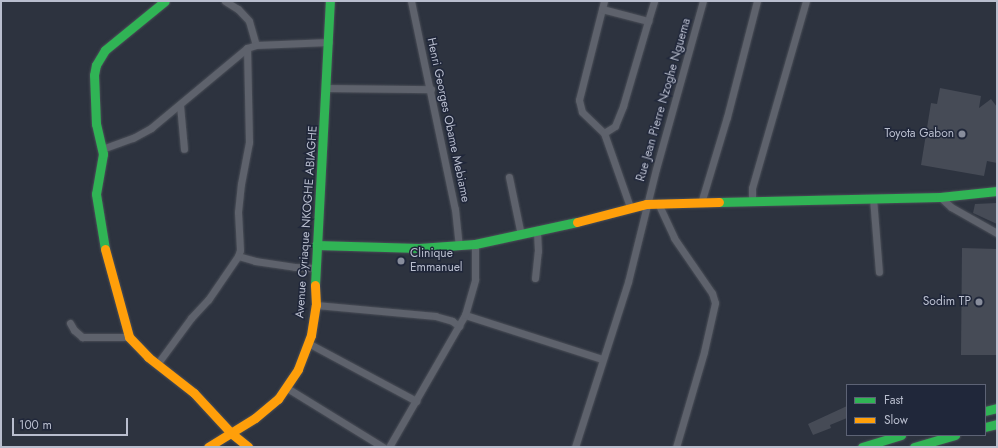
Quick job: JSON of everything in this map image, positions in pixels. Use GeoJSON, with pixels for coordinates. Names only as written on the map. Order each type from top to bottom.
{"type":"FeatureCollection","features":[{"type":"Feature","properties":{"kind":"main road"},"geometry":{"type":"LineString","coordinates":[[165,1],[105,50],[98,60],[94,75],[96,124],[102,149],[96,194],[100,223],[109,266],[129,337],[148,357],[158,363],[194,393],[231,433],[248,447]]}},
{"type":"Feature","properties":{"kind":"main road","name":"Avenue Cyriaque NKOGHE ABIAGHE"},"geometry":{"type":"LineString","coordinates":[[208,447],[267,409],[287,388],[298,370],[308,343],[316,306],[316,246],[327,88],[330,1]]}},
{"type":"Feature","properties":{"kind":"main road"},"geometry":{"type":"LineString","coordinates":[[316,246],[419,248],[475,244],[522,235],[603,216],[630,207],[646,204],[940,197],[997,191]]}},
{"type":"Feature","properties":{"kind":"main road"},"geometry":{"type":"LineString","coordinates":[[986,411],[997,408]]}},
{"type":"Feature","properties":{"kind":"main road"},"geometry":{"type":"LineString","coordinates":[[986,427],[997,424]]}},
{"type":"Feature","properties":{"kind":"main road"},"geometry":{"type":"LineString","coordinates":[[862,447],[898,436]]}},
{"type":"Feature","properties":{"kind":"main road"},"geometry":{"type":"LineString","coordinates":[[914,447],[952,436]]}},
{"type":"Feature","properties":{"kind":"street"},"geometry":{"type":"LineString","coordinates":[[225,1],[238,9],[249,22],[256,45]]}},
{"type":"Feature","properties":{"kind":"street","name":"Henri Georges Obame Mebiame"},"geometry":{"type":"LineString","coordinates":[[411,1],[456,209],[459,245]]}},
{"type":"Feature","properties":{"kind":"street"},"geometry":{"type":"LineString","coordinates":[[604,1],[579,100],[582,112],[604,133],[630,207]]}},
{"type":"Feature","properties":{"kind":"street"},"geometry":{"type":"LineString","coordinates":[[604,133],[615,126],[623,106],[654,1]]}},
{"type":"Feature","properties":{"kind":"street","name":"Rue Jean Pierre Nzoghe Nguema"},"geometry":{"type":"LineString","coordinates":[[575,447],[602,359],[628,282],[646,204],[703,1]]}},
{"type":"Feature","properties":{"kind":"street"},"geometry":{"type":"LineString","coordinates":[[700,203],[727,117],[757,1]]}},
{"type":"Feature","properties":{"kind":"street"},"geometry":{"type":"LineString","coordinates":[[752,201],[752,188],[806,1]]}},
{"type":"Feature","properties":{"kind":"street"},"geometry":{"type":"LineString","coordinates":[[602,9],[648,21]]}},
{"type":"Feature","properties":{"kind":"street"},"geometry":{"type":"LineString","coordinates":[[102,149],[141,135],[180,105],[247,48],[256,45],[329,42]]}},
{"type":"Feature","properties":{"kind":"street"},"geometry":{"type":"LineString","coordinates":[[158,363],[191,318],[208,300],[238,256],[240,250],[238,212],[241,184],[249,142],[247,48]]}},
{"type":"Feature","properties":{"kind":"street"},"geometry":{"type":"LineString","coordinates":[[327,88],[431,89]]}},
{"type":"Feature","properties":{"kind":"street"},"geometry":{"type":"LineString","coordinates":[[180,105],[184,149]]}},
{"type":"Feature","properties":{"kind":"street"},"geometry":{"type":"LineString","coordinates":[[509,178],[522,235]]}},
{"type":"Feature","properties":{"kind":"street"},"geometry":{"type":"LineString","coordinates":[[940,197],[951,207],[997,233]]}},
{"type":"Feature","properties":{"kind":"street"},"geometry":{"type":"LineString","coordinates":[[873,198],[879,272]]}},
{"type":"Feature","properties":{"kind":"street"},"geometry":{"type":"LineString","coordinates":[[658,204],[674,238],[712,293],[715,303],[704,352],[676,447]]}},
{"type":"Feature","properties":{"kind":"street"},"geometry":{"type":"LineString","coordinates":[[535,278],[538,251],[537,231]]}},
{"type":"Feature","properties":{"kind":"street"},"geometry":{"type":"LineString","coordinates":[[389,447],[465,315],[475,279],[475,244]]}},
{"type":"Feature","properties":{"kind":"street"},"geometry":{"type":"LineString","coordinates":[[238,256],[254,261],[294,267],[315,268]]}},
{"type":"Feature","properties":{"kind":"street"},"geometry":{"type":"LineString","coordinates":[[316,306],[435,316],[452,321],[459,326]]}},
{"type":"Feature","properties":{"kind":"street"},"geometry":{"type":"LineString","coordinates":[[465,315],[602,359]]}},
{"type":"Feature","properties":{"kind":"street"},"geometry":{"type":"LineString","coordinates":[[70,323],[74,330],[82,337],[129,337]]}},
{"type":"Feature","properties":{"kind":"street"},"geometry":{"type":"LineString","coordinates":[[308,343],[416,402]]}},
{"type":"Feature","properties":{"kind":"street"},"geometry":{"type":"LineString","coordinates":[[287,388],[383,447]]}},
{"type":"Feature","properties":{"kind":"building","name":"Toyota Gabon"},"geometry":{"type":"Polygon","coordinates":[[[940,88],[981,96],[979,108],[991,99],[997,107],[997,163],[987,161],[984,176],[921,165],[931,103],[937,104],[940,88]]]}},
{"type":"Feature","properties":{"kind":"building"},"geometry":{"type":"Polygon","coordinates":[[[997,203],[997,224],[973,213],[975,204],[997,203]]]}},
{"type":"Feature","properties":{"kind":"building","name":"Sodim TP"},"geometry":{"type":"Polygon","coordinates":[[[962,248],[997,249],[997,355],[961,355],[962,248]]]}},
{"type":"Feature","properties":{"kind":"building"},"geometry":{"type":"Polygon","coordinates":[[[846,406],[846,418],[830,425],[831,428],[813,435],[808,424],[846,406]]]}},
{"type":"Feature","properties":{"kind":"traffic: fast"},"geometry":{"type":"LineString","coordinates":[[105,249],[96,194],[103,154],[96,124],[94,75],[96,65],[105,50],[165,1]]}},
{"type":"Feature","properties":{"kind":"traffic: fast"},"geometry":{"type":"LineString","coordinates":[[315,285],[330,1]]}},
{"type":"Feature","properties":{"kind":"traffic: fast"},"geometry":{"type":"LineString","coordinates":[[719,202],[940,197],[997,191]]}},
{"type":"Feature","properties":{"kind":"traffic: fast"},"geometry":{"type":"LineString","coordinates":[[316,245],[419,248],[475,244],[577,222]]}},
{"type":"Feature","properties":{"kind":"traffic: fast"},"geometry":{"type":"LineString","coordinates":[[986,411],[997,408]]}},
{"type":"Feature","properties":{"kind":"traffic: fast"},"geometry":{"type":"LineString","coordinates":[[986,427],[997,424]]}},
{"type":"Feature","properties":{"kind":"traffic: fast"},"geometry":{"type":"LineString","coordinates":[[862,447],[898,436]]}},
{"type":"Feature","properties":{"kind":"traffic: fast"},"geometry":{"type":"LineString","coordinates":[[914,447],[952,436]]}},
{"type":"Feature","properties":{"kind":"traffic: slow"},"geometry":{"type":"LineString","coordinates":[[577,222],[646,204],[719,202]]}},
{"type":"Feature","properties":{"kind":"traffic: slow"},"geometry":{"type":"LineString","coordinates":[[105,249],[129,337],[148,357],[194,393],[231,433],[248,447]]}},
{"type":"Feature","properties":{"kind":"traffic: slow"},"geometry":{"type":"LineString","coordinates":[[208,447],[255,418],[278,399],[298,369],[311,335],[316,305],[315,285]]}},
{"type":"Feature","properties":{"kind":"place","name":"Toyota Gabon"},"geometry":{"type":"Point","coordinates":[962,134]}},
{"type":"Feature","properties":{"kind":"place","name":"Clinique Emmanuel"},"geometry":{"type":"Point","coordinates":[401,261]}},
{"type":"Feature","properties":{"kind":"place","name":"Sodim TP"},"geometry":{"type":"Point","coordinates":[979,302]}}]}
